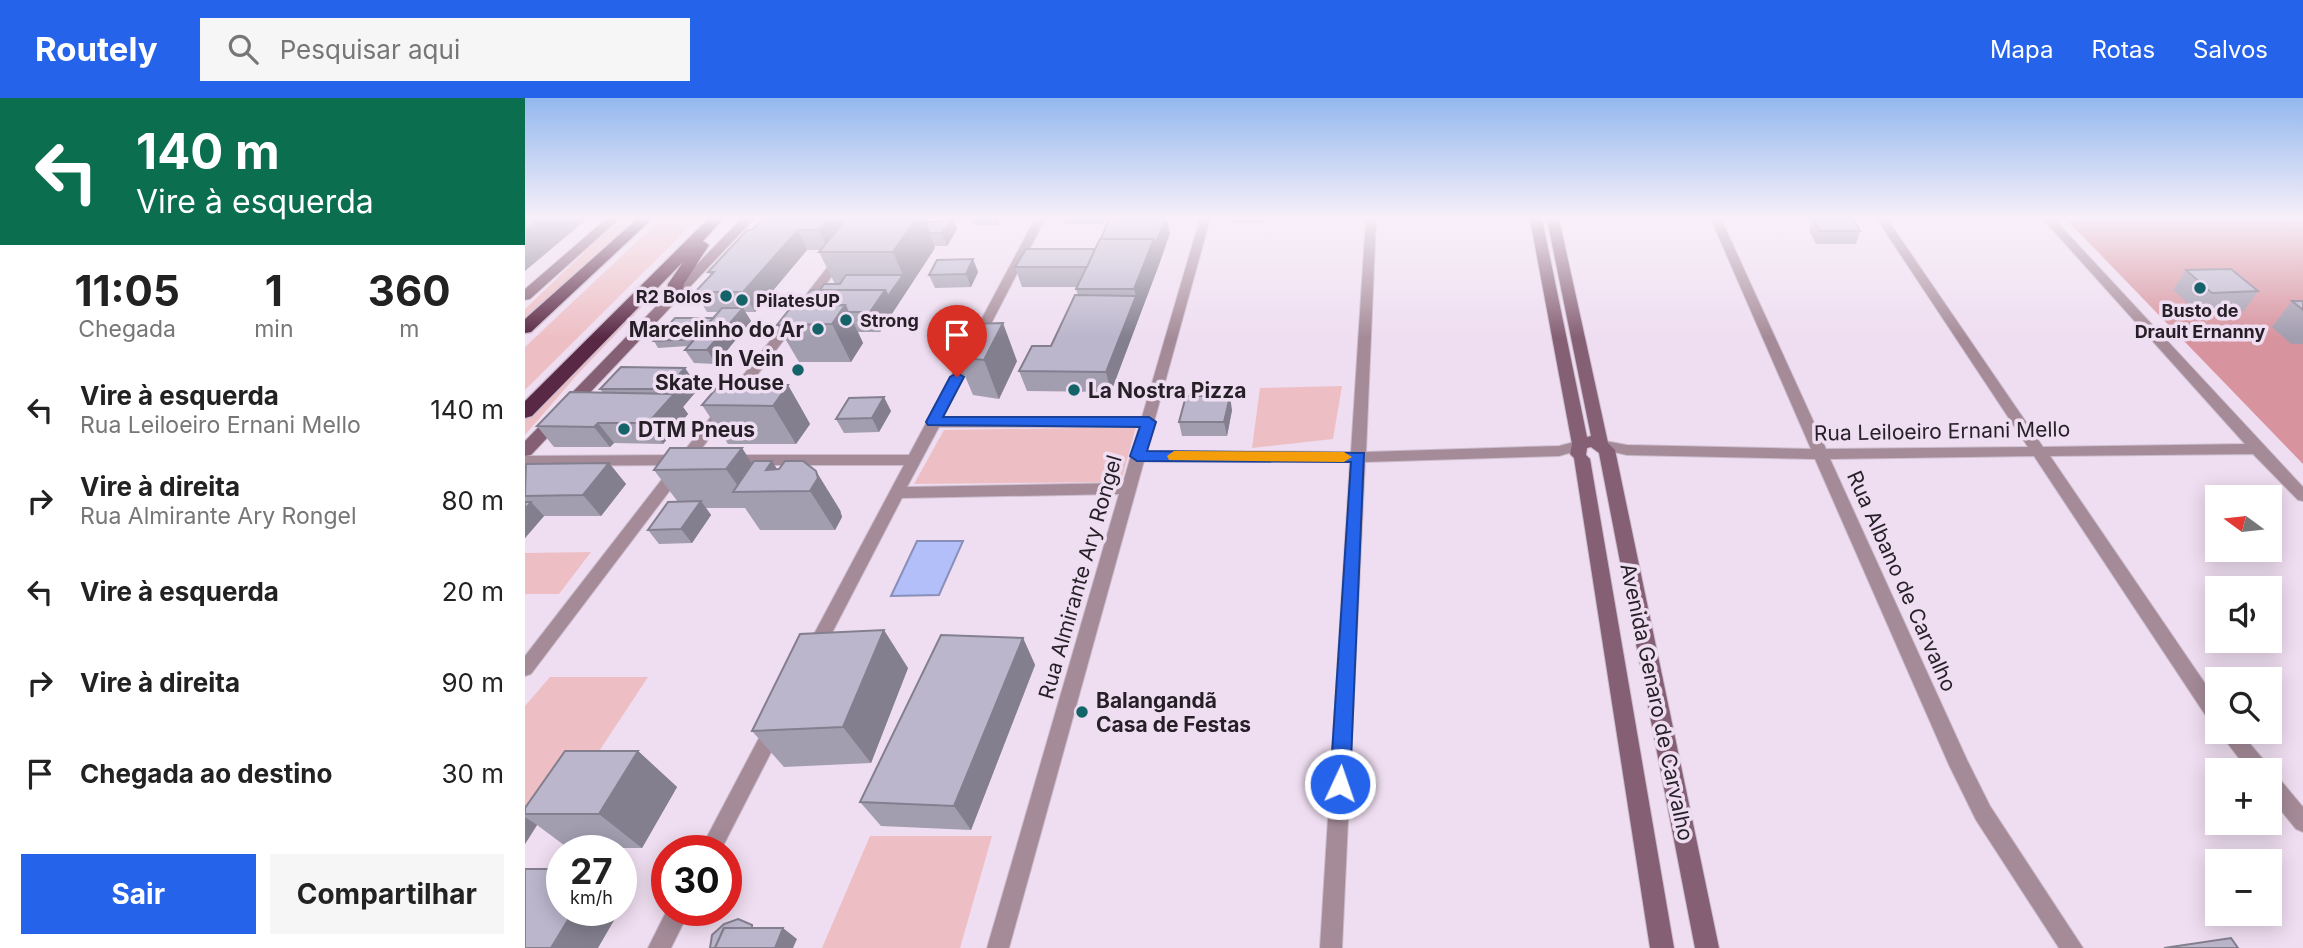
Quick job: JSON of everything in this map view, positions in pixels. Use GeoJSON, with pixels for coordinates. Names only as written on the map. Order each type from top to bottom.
{"type":"FeatureCollection","features":[{"type":"Feature","properties":{"kind":"highway"},"geometry":{"type":"LineString","coordinates":[[525,328],[601,259]]}},
{"type":"Feature","properties":{"kind":"highway"},"geometry":{"type":"LineString","coordinates":[[525,412],[677,259]]}},
{"type":"Feature","properties":{"kind":"highway"},"geometry":{"type":"LineString","coordinates":[[674,295],[679,279],[694,259]]}},
{"type":"Feature","properties":{"kind":"street"},"geometry":{"type":"LineString","coordinates":[[525,296],[568,259]]}},
{"type":"Feature","properties":{"kind":"street"},"geometry":{"type":"LineString","coordinates":[[525,451],[709,259]]}},
{"type":"Feature","properties":{"kind":"street"},"geometry":{"type":"LineString","coordinates":[[525,669],[699,460],[841,259]]}},
{"type":"Feature","properties":{"kind":"street"},"geometry":{"type":"LineString","coordinates":[[807,666],[1019,259]]}},
{"type":"Feature","properties":{"kind":"street","name":"Rua Almirante Ary Rongel"},"geometry":{"type":"LineString","coordinates":[[998,948],[1194,259]]}},
{"type":"Feature","properties":{"kind":"street"},"geometry":{"type":"LineString","coordinates":[[1331,948],[1369,259]]}},
{"type":"Feature","properties":{"kind":"street","name":"Avenida Genaro de Carvalho"},"geometry":{"type":"LineString","coordinates":[[1544,259],[1580,451],[1662,948]]}},
{"type":"Feature","properties":{"kind":"street","name":"Avenida Genaro de Carvalho"},"geometry":{"type":"LineString","coordinates":[[1563,259],[1609,450],[1707,948]]}},
{"type":"Feature","properties":{"kind":"street","name":"Rua Albano de Carvalho"},"geometry":{"type":"LineString","coordinates":[[1734,259],[1983,813],[2072,948]]}},
{"type":"Feature","properties":{"kind":"street"},"geometry":{"type":"LineString","coordinates":[[1909,259],[2205,698]]}},
{"type":"Feature","properties":{"kind":"street"},"geometry":{"type":"LineString","coordinates":[[2084,259],[2303,496]]}},
{"type":"Feature","properties":{"kind":"street"},"geometry":{"type":"LineString","coordinates":[[933,422],[1149,422]]}},
{"type":"Feature","properties":{"kind":"street","name":"Rua Leiloeiro Ernani Mello"},"geometry":{"type":"LineString","coordinates":[[1609,450],[1821,454],[2257,449]]}},
{"type":"Feature","properties":{"kind":"street"},"geometry":{"type":"LineString","coordinates":[[1137,456],[1359,457],[1580,451],[1596,462],[1609,450]]}},
{"type":"Feature","properties":{"kind":"street"},"geometry":{"type":"LineString","coordinates":[[525,461],[914,460]]}},
{"type":"Feature","properties":{"kind":"street"},"geometry":{"type":"LineString","coordinates":[[897,493],[1130,488]]}},
{"type":"Feature","properties":{"kind":"street"},"geometry":{"type":"LineString","coordinates":[[718,835],[781,715]]}},
{"type":"Feature","properties":{"kind":"street"},"geometry":{"type":"LineString","coordinates":[[2239,744],[2250,758]]}},
{"type":"Feature","properties":{"kind":"street"},"geometry":{"type":"LineString","coordinates":[[2282,797],[2303,822]]}},
{"type":"Feature","properties":{"kind":"street"},"geometry":{"type":"LineString","coordinates":[[659,948],[671,926]]}},
{"type":"Feature","properties":{"kind":"shaded area"},"geometry":{"type":"Polygon","coordinates":[[[578,259],[593,259],[525,321],[525,309],[578,259]]]}},
{"type":"Feature","properties":{"kind":"shaded area"},"geometry":{"type":"Polygon","coordinates":[[[619,259],[657,259],[525,390],[525,347],[619,259]]]}},
{"type":"Feature","properties":{"kind":"shaded area"},"geometry":{"type":"Polygon","coordinates":[[[680,259],[684,259],[680,267],[576,376],[525,435],[525,417],[680,259]]]}},
{"type":"Feature","properties":{"kind":"shaded area"},"geometry":{"type":"Polygon","coordinates":[[[2104,259],[2303,259],[2303,464],[2104,259]]]}},
{"type":"Feature","properties":{"kind":"shaded area"},"geometry":{"type":"Polygon","coordinates":[[[1342,386],[1333,439],[1252,448],[1260,388],[1342,386]]]}},
{"type":"Feature","properties":{"kind":"shaded area"},"geometry":{"type":"Polygon","coordinates":[[[1136,427],[1121,482],[914,484],[944,430],[1136,427]]]}},
{"type":"Feature","properties":{"kind":"shaded area"},"geometry":{"type":"Polygon","coordinates":[[[591,552],[559,594],[525,594],[525,553],[591,552]]]}},
{"type":"Feature","properties":{"kind":"shaded area"},"geometry":{"type":"Polygon","coordinates":[[[550,677],[648,677],[561,809],[525,811],[525,706],[550,677]]]}},
{"type":"Feature","properties":{"kind":"shaded area"},"geometry":{"type":"Polygon","coordinates":[[[870,836],[992,836],[960,948],[822,948],[870,836]]]}},
{"type":"Feature","properties":{"kind":"water"},"geometry":{"type":"Polygon","coordinates":[[[917,541],[963,541],[939,595],[891,596],[917,541]]]}},
{"type":"Feature","properties":{"kind":"building"},"geometry":{"type":"Polygon","coordinates":[[[720,259],[773,259],[743,292],[695,292],[714,272],[708,272],[720,259]]]}},
{"type":"Feature","properties":{"kind":"building"},"geometry":{"type":"Polygon","coordinates":[[[973,259],[966,274],[929,275],[937,260],[973,259]]]}},
{"type":"Feature","properties":{"kind":"building"},"geometry":{"type":"Polygon","coordinates":[[[1020,259],[1091,259],[1087,267],[1015,267],[1020,259]]]}},
{"type":"Feature","properties":{"kind":"building"},"geometry":{"type":"Polygon","coordinates":[[[1091,259],[1146,259],[1134,289],[1076,289],[1091,259]]]}},
{"type":"Feature","properties":{"kind":"building"},"geometry":{"type":"Polygon","coordinates":[[[2231,269],[2258,291],[2212,293],[2186,270],[2231,269]]]}},
{"type":"Feature","properties":{"kind":"building"},"geometry":{"type":"Polygon","coordinates":[[[846,275],[903,275],[888,296],[885,290],[820,290],[824,284],[840,284],[846,275]]]}},
{"type":"Feature","properties":{"kind":"building"},"geometry":{"type":"Polygon","coordinates":[[[811,290],[885,290],[870,312],[848,312],[845,305],[799,305],[811,290]]]}},
{"type":"Feature","properties":{"kind":"building"},"geometry":{"type":"Polygon","coordinates":[[[1075,295],[1136,296],[1106,372],[1019,371],[1032,346],[1051,346],[1075,295]]]}},
{"type":"Feature","properties":{"kind":"building"},"geometry":{"type":"Polygon","coordinates":[[[2292,301],[2303,301],[2303,310],[2292,301]]]}},
{"type":"Feature","properties":{"kind":"building"},"geometry":{"type":"Polygon","coordinates":[[[845,305],[832,324],[777,325],[792,306],[845,305]]]}},
{"type":"Feature","properties":{"kind":"building"},"geometry":{"type":"Polygon","coordinates":[[[722,308],[743,308],[707,350],[685,350],[722,308]]]}},
{"type":"Feature","properties":{"kind":"building"},"geometry":{"type":"Polygon","coordinates":[[[675,318],[713,318],[695,339],[654,341],[675,318]]]}},
{"type":"Feature","properties":{"kind":"building"},"geometry":{"type":"Polygon","coordinates":[[[1003,323],[984,360],[957,357],[972,324],[1003,323]]]}},
{"type":"Feature","properties":{"kind":"building"},"geometry":{"type":"Polygon","coordinates":[[[621,367],[685,368],[666,389],[600,389],[621,367]]]}},
{"type":"Feature","properties":{"kind":"building"},"geometry":{"type":"Polygon","coordinates":[[[719,385],[788,385],[773,406],[702,405],[719,385]]]}},
{"type":"Feature","properties":{"kind":"building"},"geometry":{"type":"Polygon","coordinates":[[[570,392],[674,394],[648,423],[598,423],[594,427],[537,426],[570,392]]]}},
{"type":"Feature","properties":{"kind":"building"},"geometry":{"type":"Polygon","coordinates":[[[1186,396],[1230,396],[1224,422],[1179,422],[1186,396]]]}},
{"type":"Feature","properties":{"kind":"building"},"geometry":{"type":"Polygon","coordinates":[[[884,397],[872,418],[836,419],[849,398],[884,397]]]}},
{"type":"Feature","properties":{"kind":"building"},"geometry":{"type":"Polygon","coordinates":[[[670,448],[742,448],[726,469],[654,470],[670,448]]]}},
{"type":"Feature","properties":{"kind":"building"},"geometry":{"type":"Polygon","coordinates":[[[754,461],[772,461],[766,470],[779,469],[785,461],[803,461],[816,471],[818,478],[810,491],[733,492],[754,461]]]}},
{"type":"Feature","properties":{"kind":"building"},"geometry":{"type":"Polygon","coordinates":[[[609,463],[583,495],[525,496],[526,464],[609,463]]]}},
{"type":"Feature","properties":{"kind":"building"},"geometry":{"type":"Polygon","coordinates":[[[701,501],[681,529],[648,530],[668,502],[701,501]]]}},
{"type":"Feature","properties":{"kind":"building"},"geometry":{"type":"Polygon","coordinates":[[[884,630],[843,727],[752,731],[800,634],[884,630]]]}},
{"type":"Feature","properties":{"kind":"building"},"geometry":{"type":"Polygon","coordinates":[[[941,635],[1023,638],[954,806],[860,802],[941,635]]]}},
{"type":"Feature","properties":{"kind":"building"},"geometry":{"type":"Polygon","coordinates":[[[565,751],[638,751],[599,814],[525,814],[525,808],[565,751]]]}},
{"type":"Feature","properties":{"kind":"building"},"geometry":{"type":"Polygon","coordinates":[[[525,869],[546,869],[546,926],[564,926],[551,948],[525,948],[525,869]]]}},
{"type":"Feature","properties":{"kind":"building"},"geometry":{"type":"Polygon","coordinates":[[[742,921],[752,925],[752,928],[724,928],[715,948],[710,948],[712,935],[722,926],[742,926],[742,921]]]}},
{"type":"Feature","properties":{"kind":"building"},"geometry":{"type":"Polygon","coordinates":[[[724,928],[783,928],[775,948],[715,948],[724,928]]]}},
{"type":"Feature","properties":{"kind":"building"},"geometry":{"type":"Polygon","coordinates":[[[2231,938],[2238,948],[2164,948],[2231,938]]]}},
{"type":"Feature","properties":{"kind":"slow traffic"},"geometry":{"type":"LineString","coordinates":[[1174,456],[1344,457]]}},
{"type":"Feature","properties":{"kind":"place","name":"Busto de Drault Ernanny"},"geometry":{"type":"Point","coordinates":[2200,288]}},
{"type":"Feature","properties":{"kind":"place","name":"R2 Bolos"},"geometry":{"type":"Point","coordinates":[726,296]}},
{"type":"Feature","properties":{"kind":"place","name":"PilatesUP"},"geometry":{"type":"Point","coordinates":[742,300]}},
{"type":"Feature","properties":{"kind":"place","name":"Strong"},"geometry":{"type":"Point","coordinates":[846,320]}},
{"type":"Feature","properties":{"kind":"place","name":"Marcelinho do Ar"},"geometry":{"type":"Point","coordinates":[818,329]}},
{"type":"Feature","properties":{"kind":"place","name":"In Vein Skate House"},"geometry":{"type":"Point","coordinates":[798,370]}},
{"type":"Feature","properties":{"kind":"place","name":"La Nostra Pizza"},"geometry":{"type":"Point","coordinates":[1074,390]}},
{"type":"Feature","properties":{"kind":"place","name":"DTM Pneus"},"geometry":{"type":"Point","coordinates":[624,429]}},
{"type":"Feature","properties":{"kind":"place","name":"Balangandã Casa de Festas"},"geometry":{"type":"Point","coordinates":[1082,712]}},
{"type":"Feature","properties":{"kind":"route"},"geometry":{"type":"LineString","coordinates":[[957,377],[933,422],[1149,422],[1137,456],[1359,457],[1340,784]]}}]}
